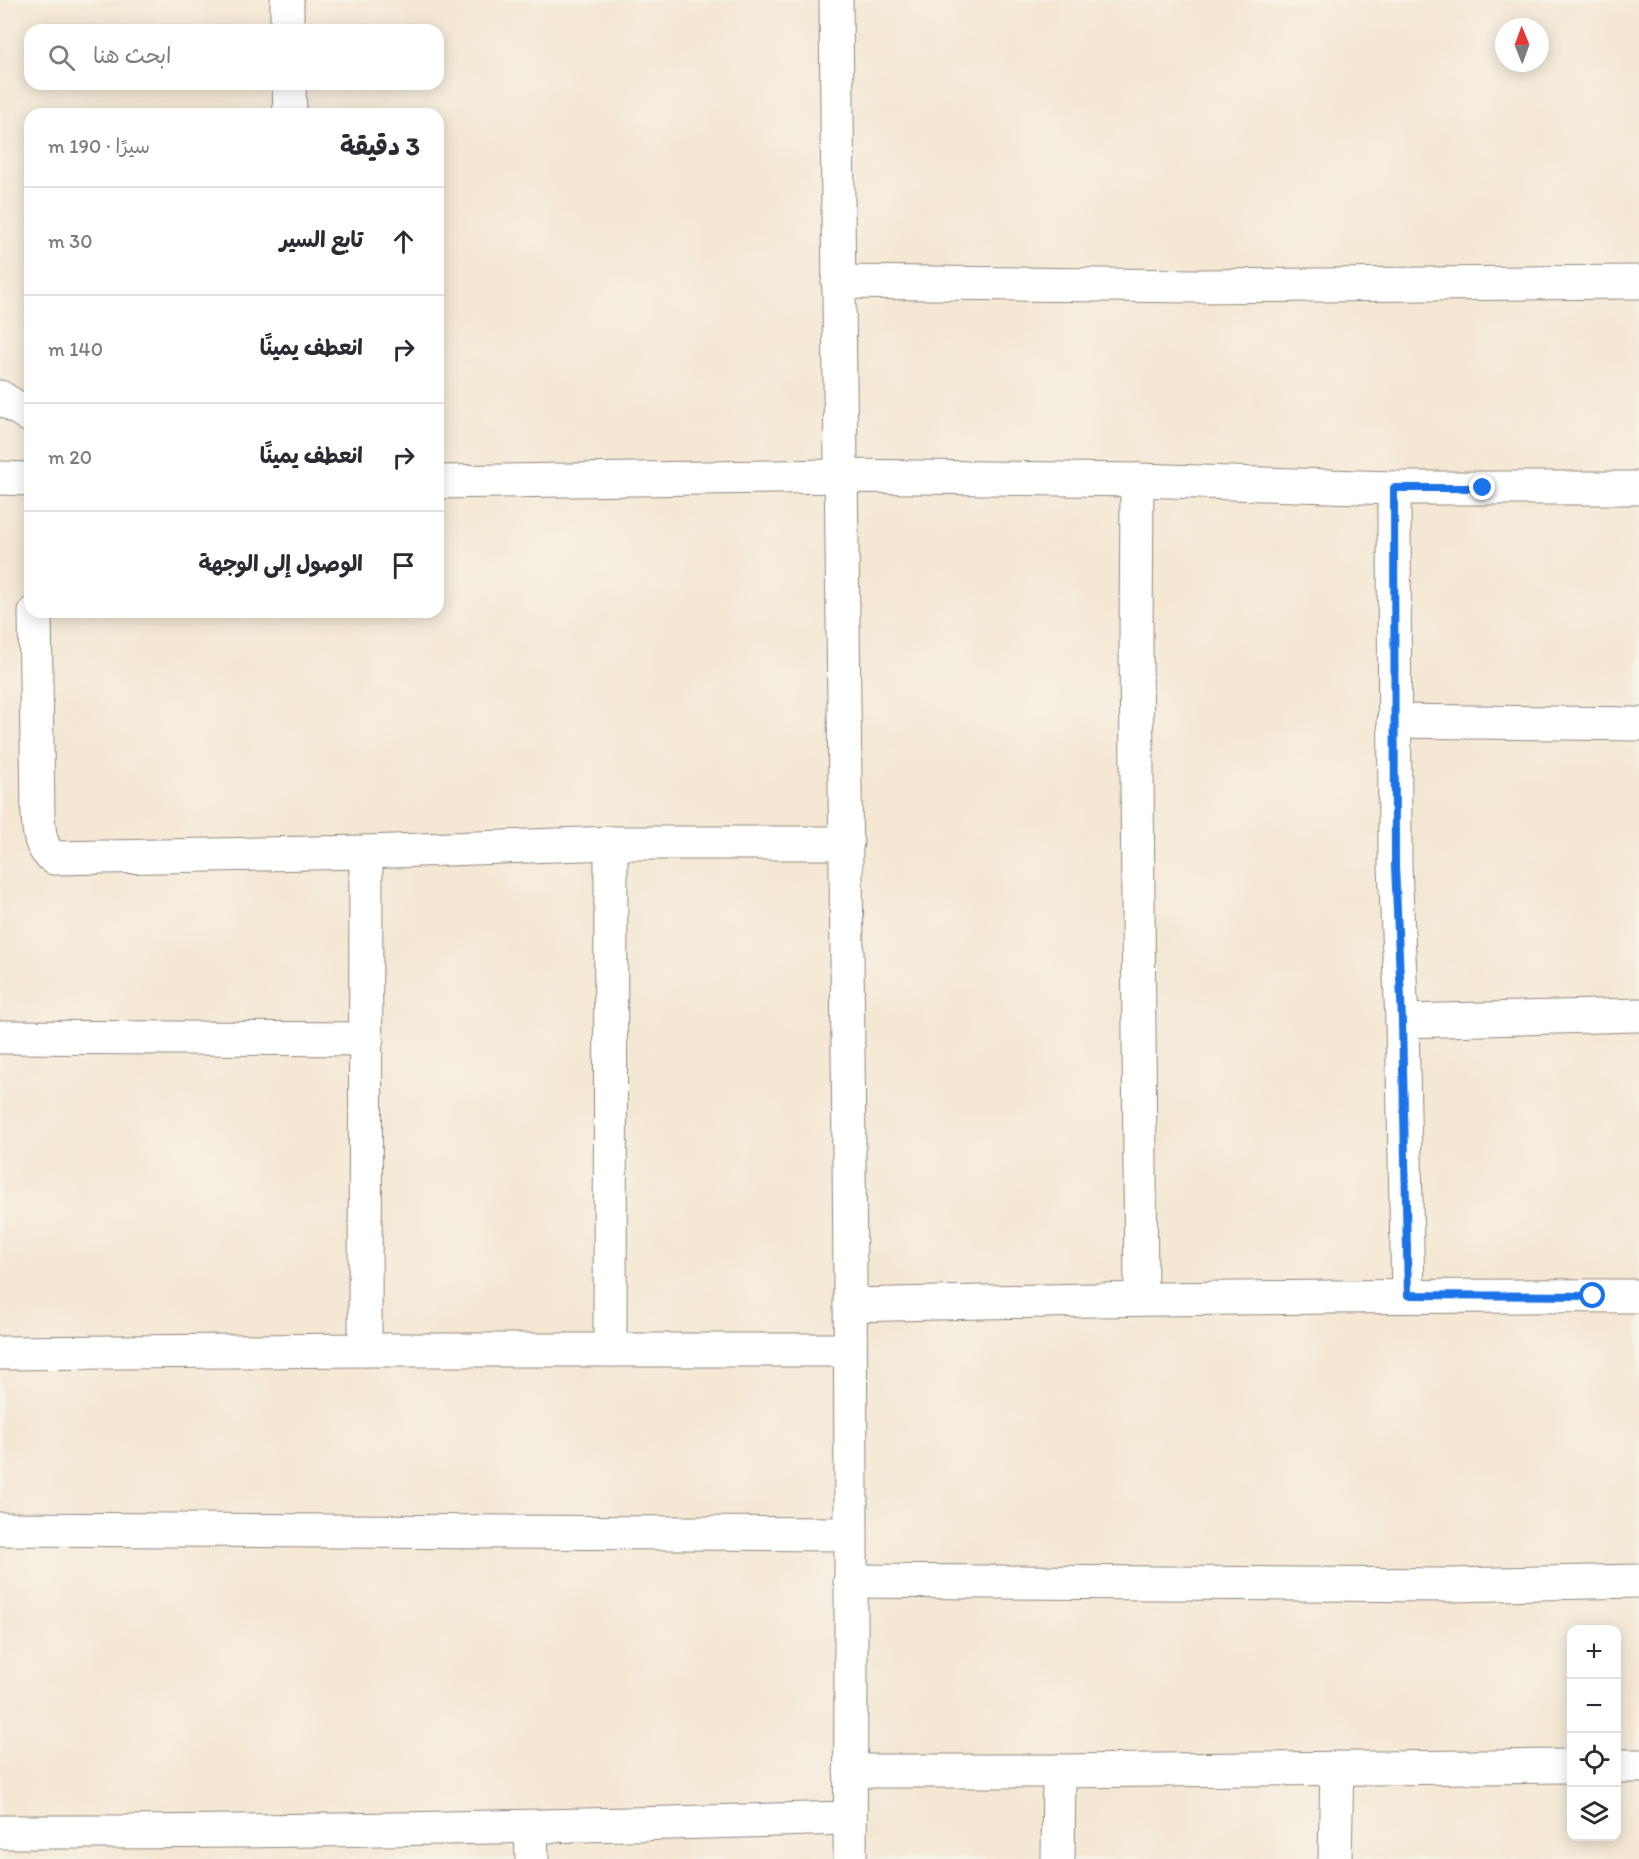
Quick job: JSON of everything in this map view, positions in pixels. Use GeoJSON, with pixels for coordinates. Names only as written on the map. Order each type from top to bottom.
{"type":"FeatureCollection","features":[{"type":"Feature","properties":{"kind":"street"},"geometry":{"type":"LineString","coordinates":[[287,0],[287,24]]}},
{"type":"Feature","properties":{"kind":"street"},"geometry":{"type":"LineString","coordinates":[[836,0],[847,843],[850,1859]]}},
{"type":"Feature","properties":{"kind":"street"},"geometry":{"type":"LineString","coordinates":[[289,90],[290,108]]}},
{"type":"Feature","properties":{"kind":"street"},"geometry":{"type":"LineString","coordinates":[[838,282],[1197,286],[1639,282]]}},
{"type":"Feature","properties":{"kind":"street"},"geometry":{"type":"LineString","coordinates":[[0,397],[24,412]]}},
{"type":"Feature","properties":{"kind":"street"},"geometry":{"type":"LineString","coordinates":[[444,482],[842,476],[1137,480],[1394,488],[1639,488]]}},
{"type":"Feature","properties":{"kind":"street"},"geometry":{"type":"LineString","coordinates":[[0,478],[24,479]]}},
{"type":"Feature","properties":{"kind":"street"},"geometry":{"type":"LineString","coordinates":[[1137,480],[1136,653],[1141,1298]]}},
{"type":"Feature","properties":{"kind":"street"},"geometry":{"type":"LineString","coordinates":[[1394,488],[1395,866],[1402,1021],[1408,1295]]}},
{"type":"Feature","properties":{"kind":"street"},"geometry":{"type":"LineString","coordinates":[[35,618],[38,814],[40,836],[48,853],[54,858],[366,852],[610,843],[847,843]]}},
{"type":"Feature","properties":{"kind":"street"},"geometry":{"type":"LineString","coordinates":[[1394,722],[1639,724]]}},
{"type":"Feature","properties":{"kind":"street"},"geometry":{"type":"LineString","coordinates":[[610,843],[610,1350]]}},
{"type":"Feature","properties":{"kind":"street"},"geometry":{"type":"LineString","coordinates":[[365,1350],[366,852]]}},
{"type":"Feature","properties":{"kind":"street"},"geometry":{"type":"LineString","coordinates":[[1402,1021],[1639,1015]]}},
{"type":"Feature","properties":{"kind":"street"},"geometry":{"type":"LineString","coordinates":[[0,1037],[367,1039]]}},
{"type":"Feature","properties":{"kind":"street"},"geometry":{"type":"LineString","coordinates":[[850,1305],[1141,1298],[1408,1295],[1639,1296]]}},
{"type":"Feature","properties":{"kind":"street"},"geometry":{"type":"LineString","coordinates":[[0,1353],[850,1350]]}},
{"type":"Feature","properties":{"kind":"street"},"geometry":{"type":"LineString","coordinates":[[0,1529],[850,1534]]}},
{"type":"Feature","properties":{"kind":"street"},"geometry":{"type":"LineString","coordinates":[[850,1581],[1451,1585],[1639,1581]]}},
{"type":"Feature","properties":{"kind":"street"},"geometry":{"type":"LineString","coordinates":[[850,1771],[1567,1766]]}},
{"type":"Feature","properties":{"kind":"street"},"geometry":{"type":"LineString","coordinates":[[1621,1766],[1639,1766]]}},
{"type":"Feature","properties":{"kind":"street"},"geometry":{"type":"LineString","coordinates":[[1335,1859],[1337,1768]]}},
{"type":"Feature","properties":{"kind":"street"},"geometry":{"type":"LineString","coordinates":[[1058,1859],[1059,1771]]}},
{"type":"Feature","properties":{"kind":"street"},"geometry":{"type":"LineString","coordinates":[[0,1832],[255,1845],[531,1827],[850,1818]]}},
{"type":"Feature","properties":{"kind":"street"},"geometry":{"type":"LineString","coordinates":[[531,1827],[532,1859]]}},
{"type":"Feature","properties":{"kind":"route"},"geometry":{"type":"LineString","coordinates":[[1483,488],[1394,488],[1395,866],[1402,1021],[1408,1295],[1593,1296]]}}]}
